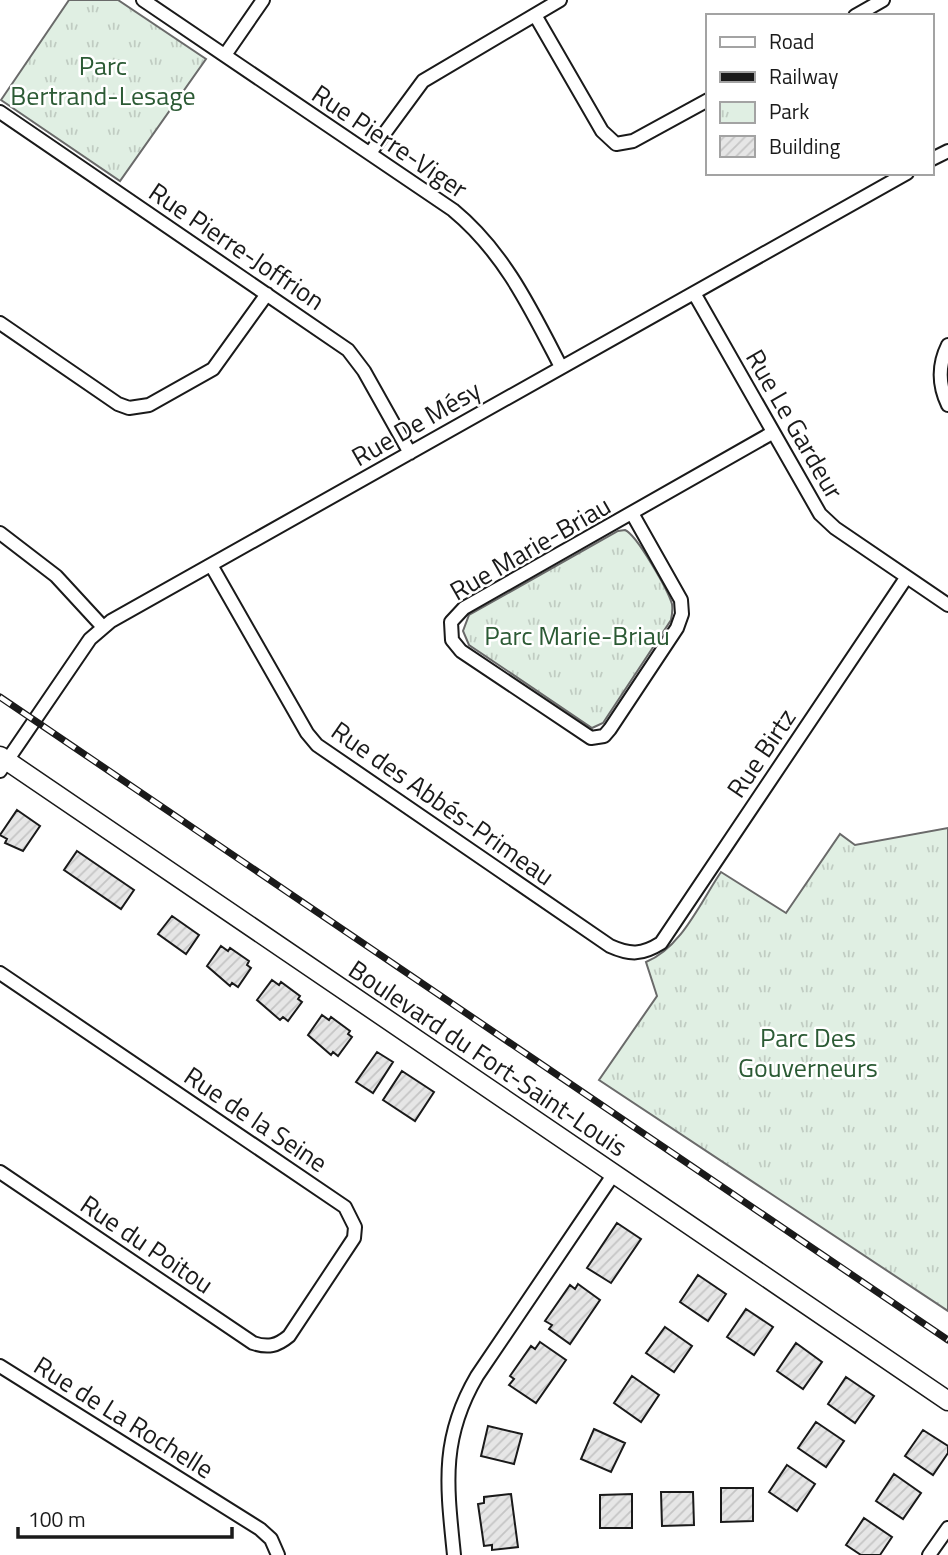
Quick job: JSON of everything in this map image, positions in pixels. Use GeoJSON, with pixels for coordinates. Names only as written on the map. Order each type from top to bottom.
{"type":"FeatureCollection","features":[{"type":"Feature","properties":{"kind":"street","name":"Rue Pierre-Viger"},"geometry":{"type":"LineString","coordinates":[[143,0],[453,210],[486,241],[511,275],[561,367]]}},
{"type":"Feature","properties":{"kind":"street"},"geometry":{"type":"LineString","coordinates":[[225,55],[263,0]]}},
{"type":"Feature","properties":{"kind":"street"},"geometry":{"type":"LineString","coordinates":[[370,153],[423,81],[560,0]]}},
{"type":"Feature","properties":{"kind":"street"},"geometry":{"type":"LineString","coordinates":[[858,14],[883,0]]}},
{"type":"Feature","properties":{"kind":"street"},"geometry":{"type":"LineString","coordinates":[[535,15],[602,131],[616,144],[633,141],[706,101]]}},
{"type":"Feature","properties":{"kind":"street","name":"Rue Pierre-Joffrion"},"geometry":{"type":"LineString","coordinates":[[0,113],[355,357],[410,453]]}},
{"type":"Feature","properties":{"kind":"street","name":"Rue De Mésy"},"geometry":{"type":"LineString","coordinates":[[2,763],[90,639],[103,627],[903,175]]}},
{"type":"Feature","properties":{"kind":"street","name":"Rue Le Gardeur"},"geometry":{"type":"LineString","coordinates":[[694,293],[772,433],[825,520],[948,606]]}},
{"type":"Feature","properties":{"kind":"street"},"geometry":{"type":"LineString","coordinates":[[0,323],[118,404],[140,408],[213,369],[267,294]]}},
{"type":"Feature","properties":{"kind":"street"},"geometry":{"type":"LineString","coordinates":[[948,345],[942,359],[940,379],[948,405]]}},
{"type":"Feature","properties":{"kind":"street","name":"Rue Marie-Briau"},"geometry":{"type":"LineString","coordinates":[[632,515],[677,592],[682,614],[677,628],[610,729],[604,736],[591,738],[461,651],[452,640],[449,631],[451,622],[464,608],[632,515],[772,433]]}},
{"type":"Feature","properties":{"kind":"street"},"geometry":{"type":"LineString","coordinates":[[0,533],[56,576],[103,627]]}},
{"type":"Feature","properties":{"kind":"street","name":"Rue des Abbés-Primeau"},"geometry":{"type":"LineString","coordinates":[[211,565],[307,733],[317,745],[610,946],[625,953],[638,954],[651,950]]}},
{"type":"Feature","properties":{"kind":"street","name":"Rue Birtz"},"geometry":{"type":"LineString","coordinates":[[651,950],[660,943],[906,578]]}},
{"type":"Feature","properties":{"kind":"street","name":"Boulevard du Fort-Saint-Louis"},"geometry":{"type":"LineString","coordinates":[[2,763],[948,1401]]}},
{"type":"Feature","properties":{"kind":"street","name":"Rue de la Seine"},"geometry":{"type":"LineString","coordinates":[[0,973],[345,1207],[355,1227],[349,1248],[289,1336],[272,1346]]}},
{"type":"Feature","properties":{"kind":"street","name":"Rue du Poitou"},"geometry":{"type":"LineString","coordinates":[[0,1172],[253,1343],[272,1346]]}},
{"type":"Feature","properties":{"kind":"street"},"geometry":{"type":"LineString","coordinates":[[454,1555],[447,1458],[460,1408],[477,1376],[613,1175]]}},
{"type":"Feature","properties":{"kind":"street","name":"Rue de La Rochelle"},"geometry":{"type":"LineString","coordinates":[[0,1366],[260,1529],[271,1539],[278,1555]]}},
{"type":"Feature","properties":{"kind":"street"},"geometry":{"type":"LineString","coordinates":[[929,1555],[948,1528]]}},
{"type":"Feature","properties":{"kind":"green space","name":"Parc Bertrand-Lesage"},"geometry":{"type":"Polygon","coordinates":[[[69,0],[118,0],[206,59],[120,181],[1,100],[69,0]]]}},
{"type":"Feature","properties":{"kind":"green space","name":"Parc Marie-Briau"},"geometry":{"type":"Polygon","coordinates":[[[625,530],[637,542],[659,576],[672,604],[672,616],[603,723],[592,728],[469,645],[463,631],[469,615],[618,531],[625,530]]]}},
{"type":"Feature","properties":{"kind":"green space","name":"Parc Des Gouverneurs"},"geometry":{"type":"Polygon","coordinates":[[[948,828],[948,1311],[599,1080],[657,996],[646,962],[680,936],[721,872],[786,913],[840,834],[855,845],[948,828]]]}},
{"type":"Feature","properties":{"kind":"building"},"geometry":{"type":"Polygon","coordinates":[[[17,810],[40,826],[23,851],[5,843],[7,839],[0,835],[17,810]]]}},
{"type":"Feature","properties":{"kind":"building"},"geometry":{"type":"Polygon","coordinates":[[[77,851],[134,890],[121,909],[64,870],[77,851]]]}},
{"type":"Feature","properties":{"kind":"building"},"geometry":{"type":"Polygon","coordinates":[[[172,916],[199,935],[186,954],[158,934],[172,916]]]}},
{"type":"Feature","properties":{"kind":"building"},"geometry":{"type":"Polygon","coordinates":[[[221,946],[228,951],[230,948],[249,961],[247,965],[251,968],[238,987],[232,983],[230,986],[207,966],[221,946]]]}},
{"type":"Feature","properties":{"kind":"building"},"geometry":{"type":"Polygon","coordinates":[[[272,980],[279,985],[281,982],[300,996],[298,999],[302,1002],[288,1021],[283,1017],[280,1020],[257,1000],[272,980]]]}},
{"type":"Feature","properties":{"kind":"building"},"geometry":{"type":"Polygon","coordinates":[[[322,1015],[329,1020],[331,1017],[350,1031],[348,1034],[352,1037],[338,1056],[333,1052],[331,1055],[308,1035],[322,1015]]]}},
{"type":"Feature","properties":{"kind":"building"},"geometry":{"type":"Polygon","coordinates":[[[377,1052],[393,1062],[373,1093],[356,1082],[377,1052]]]}},
{"type":"Feature","properties":{"kind":"building"},"geometry":{"type":"Polygon","coordinates":[[[402,1071],[434,1092],[415,1121],[383,1100],[402,1071]]]}},
{"type":"Feature","properties":{"kind":"building"},"geometry":{"type":"Polygon","coordinates":[[[617,1223],[641,1239],[611,1283],[587,1268],[617,1223]]]}},
{"type":"Feature","properties":{"kind":"building"},"geometry":{"type":"Polygon","coordinates":[[[698,1275],[726,1294],[708,1321],[680,1302],[698,1275]]]}},
{"type":"Feature","properties":{"kind":"building"},"geometry":{"type":"Polygon","coordinates":[[[578,1284],[600,1300],[570,1344],[549,1329],[552,1325],[545,1321],[570,1285],[575,1289],[578,1284]]]}},
{"type":"Feature","properties":{"kind":"building"},"geometry":{"type":"Polygon","coordinates":[[[746,1309],[773,1327],[754,1355],[727,1337],[746,1309]]]}},
{"type":"Feature","properties":{"kind":"building"},"geometry":{"type":"Polygon","coordinates":[[[665,1327],[692,1346],[674,1372],[646,1353],[665,1327]]]}},
{"type":"Feature","properties":{"kind":"building"},"geometry":{"type":"Polygon","coordinates":[[[540,1342],[566,1360],[536,1403],[509,1385],[514,1379],[510,1376],[531,1346],[535,1349],[540,1342]]]}},
{"type":"Feature","properties":{"kind":"building"},"geometry":{"type":"Polygon","coordinates":[[[796,1343],[822,1362],[803,1389],[777,1371],[796,1343]]]}},
{"type":"Feature","properties":{"kind":"building"},"geometry":{"type":"Polygon","coordinates":[[[632,1376],[659,1395],[641,1422],[614,1403],[632,1376]]]}},
{"type":"Feature","properties":{"kind":"building"},"geometry":{"type":"Polygon","coordinates":[[[846,1377],[874,1396],[855,1423],[828,1404],[846,1377]]]}},
{"type":"Feature","properties":{"kind":"building"},"geometry":{"type":"Polygon","coordinates":[[[816,1422],[844,1441],[826,1467],[798,1448],[816,1422]]]}},
{"type":"Feature","properties":{"kind":"building"},"geometry":{"type":"Polygon","coordinates":[[[488,1426],[522,1434],[514,1464],[481,1456],[488,1426]]]}},
{"type":"Feature","properties":{"kind":"building"},"geometry":{"type":"Polygon","coordinates":[[[594,1429],[625,1443],[611,1472],[581,1459],[594,1429]]]}},
{"type":"Feature","properties":{"kind":"building"},"geometry":{"type":"Polygon","coordinates":[[[923,1430],[948,1446],[948,1453],[933,1475],[905,1456],[923,1430]]]}},
{"type":"Feature","properties":{"kind":"building"},"geometry":{"type":"Polygon","coordinates":[[[787,1465],[815,1484],[797,1511],[769,1492],[787,1465]]]}},
{"type":"Feature","properties":{"kind":"building"},"geometry":{"type":"Polygon","coordinates":[[[894,1474],[921,1493],[903,1519],[876,1501],[894,1474]]]}},
{"type":"Feature","properties":{"kind":"building"},"geometry":{"type":"Polygon","coordinates":[[[721,1488],[753,1488],[753,1521],[721,1522],[721,1488]]]}},
{"type":"Feature","properties":{"kind":"building"},"geometry":{"type":"Polygon","coordinates":[[[661,1492],[693,1492],[694,1525],[662,1526],[661,1492]]]}},
{"type":"Feature","properties":{"kind":"building"},"geometry":{"type":"Polygon","coordinates":[[[511,1494],[518,1547],[492,1550],[492,1545],[484,1546],[478,1504],[484,1503],[484,1497],[511,1494]]]}},
{"type":"Feature","properties":{"kind":"building"},"geometry":{"type":"Polygon","coordinates":[[[632,1494],[632,1528],[600,1528],[600,1495],[632,1494]]]}},
{"type":"Feature","properties":{"kind":"building"},"geometry":{"type":"Polygon","coordinates":[[[864,1518],[892,1537],[880,1555],[861,1555],[846,1545],[864,1518]]]}},
{"type":"Feature","properties":{"kind":"railway"},"geometry":{"type":"LineString","coordinates":[[0,697],[948,1340]]}}]}
